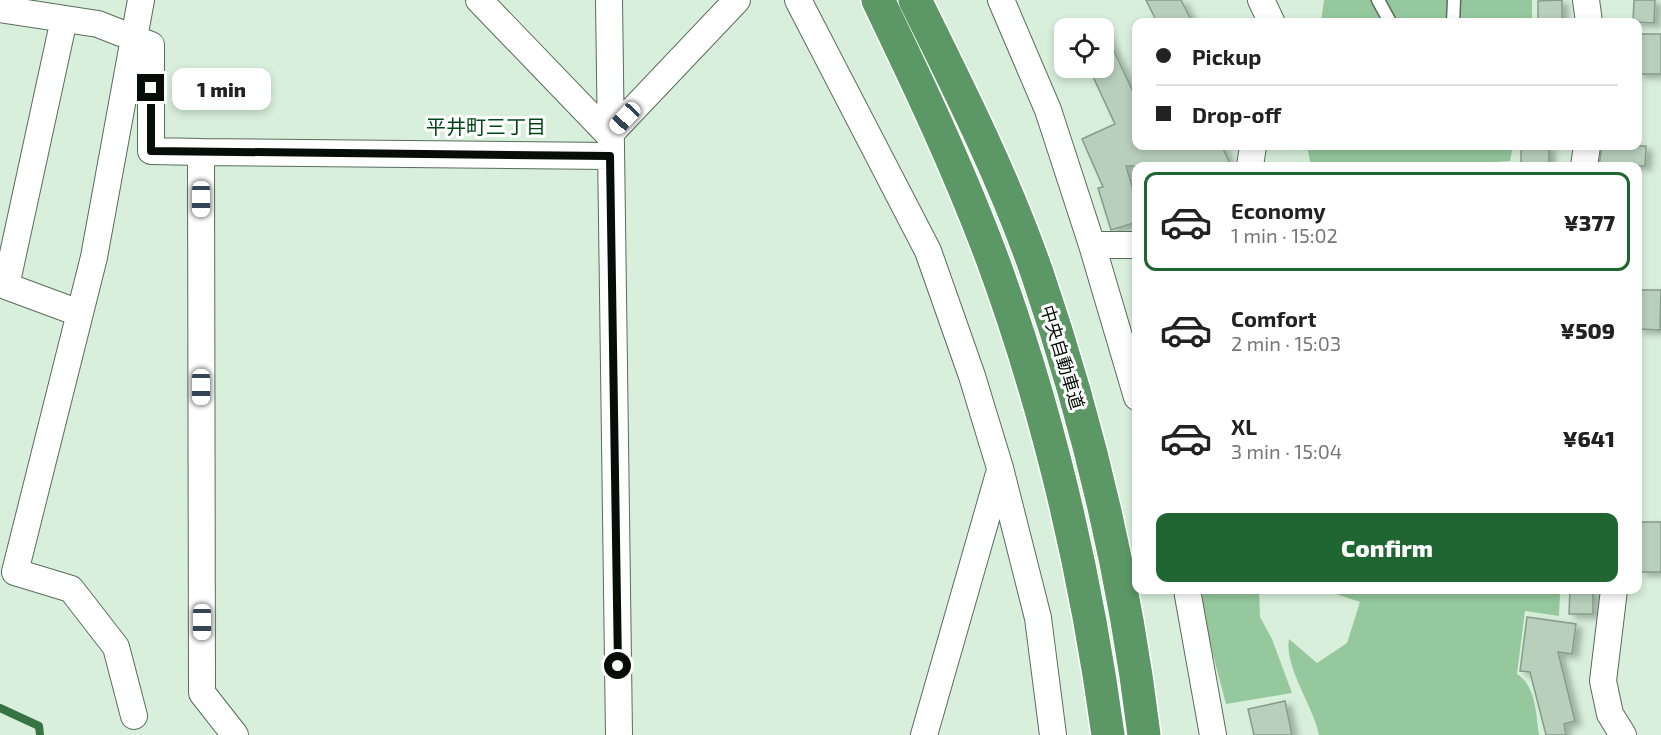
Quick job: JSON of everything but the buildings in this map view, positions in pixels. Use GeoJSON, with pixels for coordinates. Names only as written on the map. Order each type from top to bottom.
{"type":"FeatureCollection","features":[{"type":"Feature","properties":{"kind":"highway","name":"中央自動車道"},"geometry":{"type":"LineString","coordinates":[[878,0],[926,99],[993,261],[1042,416],[1082,571],[1108,735]]}},
{"type":"Feature","properties":{"kind":"highway","name":"中央自動車道"},"geometry":{"type":"LineString","coordinates":[[915,0],[999,176],[1036,272],[1087,437],[1126,616],[1144,735]]}},
{"type":"Feature","properties":{"kind":"street"},"geometry":{"type":"LineString","coordinates":[[134,716],[116,646],[71,589],[15,572],[94,257],[141,0]]}},
{"type":"Feature","properties":{"kind":"street"},"geometry":{"type":"LineString","coordinates":[[479,0],[610,146]]}},
{"type":"Feature","properties":{"kind":"street"},"geometry":{"type":"LineString","coordinates":[[609,0],[620,735]]}},
{"type":"Feature","properties":{"kind":"street"},"geometry":{"type":"LineString","coordinates":[[0,9],[98,24],[151,45],[151,151],[201,152],[610,146],[736,0]]}},
{"type":"Feature","properties":{"kind":"street"},"geometry":{"type":"LineString","coordinates":[[798,0],[928,251],[972,376],[1000,468],[1038,618],[1053,735]]}},
{"type":"Feature","properties":{"kind":"street"},"geometry":{"type":"LineString","coordinates":[[1001,0],[1048,110],[1092,244],[1132,380]]}},
{"type":"Feature","properties":{"kind":"street"},"geometry":{"type":"LineString","coordinates":[[1586,0],[1588,18]]}},
{"type":"Feature","properties":{"kind":"street"},"geometry":{"type":"LineString","coordinates":[[64,19],[6,286],[79,313]]}},
{"type":"Feature","properties":{"kind":"street"},"geometry":{"type":"LineString","coordinates":[[201,152],[202,693],[235,735]]}},
{"type":"Feature","properties":{"kind":"street"},"geometry":{"type":"LineString","coordinates":[[1092,244],[1132,245]]}},
{"type":"Feature","properties":{"kind":"street"},"geometry":{"type":"LineString","coordinates":[[924,735],[1000,468]]}},
{"type":"Feature","properties":{"kind":"street"},"geometry":{"type":"LineString","coordinates":[[1188,594],[1213,735]]}},
{"type":"Feature","properties":{"kind":"street"},"geometry":{"type":"LineString","coordinates":[[1614,594],[1603,681],[1610,714],[1623,735]]}},
{"type":"Feature","properties":{"kind":"lane"},"geometry":{"type":"LineString","coordinates":[[1378,0],[1388,18]]}},
{"type":"Feature","properties":{"kind":"lane"},"geometry":{"type":"LineString","coordinates":[[1453,18],[1454,0]]}},
{"type":"Feature","properties":{"kind":"green space"},"geometry":{"type":"Polygon","coordinates":[[[1324,0],[1532,0],[1532,18],[1322,18],[1324,0]]]}},
{"type":"Feature","properties":{"kind":"green space"},"geometry":{"type":"Polygon","coordinates":[[[1308,150],[1512,150],[1510,161],[1496,162],[1310,162],[1308,150]]]}},
{"type":"Feature","properties":{"kind":"green space"},"geometry":{"type":"Polygon","coordinates":[[[1197,594],[1259,594],[1260,617],[1272,639],[1292,693],[1226,704],[1197,594]]]}},
{"type":"Feature","properties":{"kind":"green space"},"geometry":{"type":"Polygon","coordinates":[[[1336,594],[1560,594],[1559,616],[1525,611],[1517,674],[1532,693],[1539,735],[1319,735],[1291,662],[1289,639],[1317,663],[1347,643],[1360,602],[1336,594]]]}},
{"type":"Feature","properties":{"kind":"waterway"},"geometry":{"type":"LineString","coordinates":[[0,708],[39,726],[40,735]]}},
{"type":"Feature","properties":{"kind":"district","name":"平井町三丁目"},"geometry":{"type":"Point","coordinates":[486,126]}},
{"type":"Feature","properties":{"kind":"route"},"geometry":{"type":"LineString","coordinates":[[151,88],[151,151],[610,156],[618,666]]}}]}
